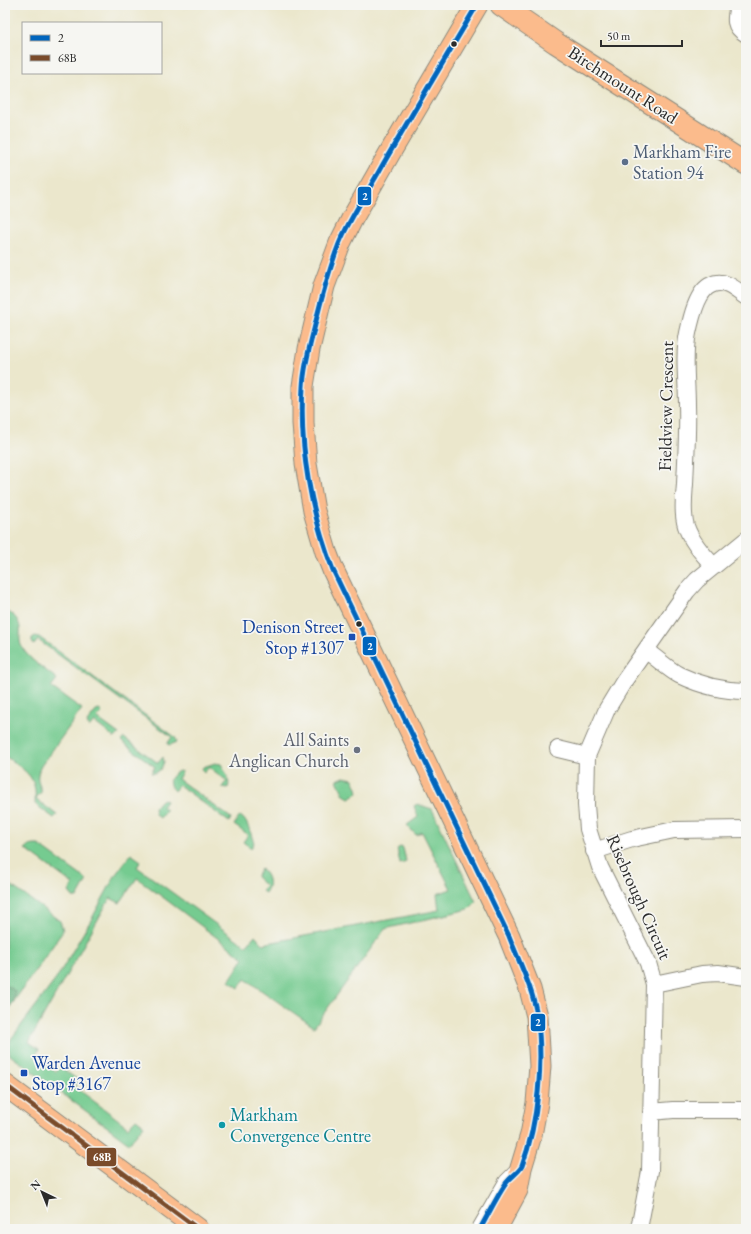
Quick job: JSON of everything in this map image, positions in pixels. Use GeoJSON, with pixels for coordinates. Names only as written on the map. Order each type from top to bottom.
{"type":"FeatureCollection","features":[{"type":"Feature","properties":{"kind":"main road"},"geometry":{"type":"LineString","coordinates":[[477,5],[388,156],[340,243],[324,286],[309,349],[303,386],[303,423],[306,464],[314,511],[333,570],[509,936],[530,989],[536,1016],[540,1066],[537,1103],[531,1136],[521,1168],[517,1190],[496,1229]]}},
{"type":"Feature","properties":{"kind":"main road","name":"Birchmount Road"},"geometry":{"type":"LineString","coordinates":[[501,5],[746,164]]}},
{"type":"Feature","properties":{"kind":"main road"},"geometry":{"type":"LineString","coordinates":[[5,1085],[198,1229]]}},
{"type":"Feature","properties":{"kind":"street"},"geometry":{"type":"LineString","coordinates":[[738,5],[735,20],[739,30],[746,34]]}},
{"type":"Feature","properties":{"kind":"street","name":"Fieldview Crescent"},"geometry":{"type":"LineString","coordinates":[[714,566],[703,554],[690,535],[686,526],[684,506],[687,406],[686,345],[695,305],[704,291],[711,284],[728,284],[746,297]]}},
{"type":"Feature","properties":{"kind":"street","name":"Risebrough Circuit"},"geometry":{"type":"LineString","coordinates":[[639,1229],[650,1170],[654,984],[648,963],[594,851],[588,829],[586,805],[588,756],[607,709],[686,591],[697,580],[746,540]]}},
{"type":"Feature","properties":{"kind":"street"},"geometry":{"type":"LineString","coordinates":[[646,651],[678,674],[703,685],[730,691],[746,691]]}},
{"type":"Feature","properties":{"kind":"street"},"geometry":{"type":"LineString","coordinates":[[558,749],[588,756]]}},
{"type":"Feature","properties":{"kind":"street"},"geometry":{"type":"LineString","coordinates":[[594,851],[632,839],[674,830],[746,829]]}},
{"type":"Feature","properties":{"kind":"street"},"geometry":{"type":"LineString","coordinates":[[654,984],[702,974],[718,973],[746,977]]}},
{"type":"Feature","properties":{"kind":"street"},"geometry":{"type":"LineString","coordinates":[[652,1112],[673,1110],[746,1110]]}},
{"type":"Feature","properties":{"kind":"street"},"geometry":{"type":"LineString","coordinates":[[480,1229],[507,1182],[521,1168]]}},
{"type":"Feature","properties":{"kind":"green space"},"geometry":{"type":"Polygon","coordinates":[[[5,611],[17,619],[20,628],[20,643],[25,652],[57,679],[51,687],[82,709],[41,766],[38,773],[38,781],[42,791],[36,798],[57,815],[54,818],[35,804],[35,787],[30,776],[5,756],[5,611]]]}},
{"type":"Feature","properties":{"kind":"green space"},"geometry":{"type":"Polygon","coordinates":[[[35,636],[39,637],[175,737],[177,742],[170,745],[167,744],[172,737],[38,640],[34,645],[32,638],[35,636]]]}},
{"type":"Feature","properties":{"kind":"green space"},"geometry":{"type":"Polygon","coordinates":[[[99,710],[102,712],[97,718],[119,734],[115,738],[94,722],[89,728],[87,722],[96,711],[99,710]]]}},
{"type":"Feature","properties":{"kind":"green space"},"geometry":{"type":"Polygon","coordinates":[[[124,738],[158,763],[163,757],[164,762],[161,769],[156,773],[151,773],[155,767],[121,741],[124,738]]]}},
{"type":"Feature","properties":{"kind":"green space"},"geometry":{"type":"Polygon","coordinates":[[[215,763],[221,764],[224,769],[228,779],[228,788],[222,787],[227,781],[209,767],[204,773],[202,769],[203,767],[215,763]]]}},
{"type":"Feature","properties":{"kind":"green space"},"geometry":{"type":"Polygon","coordinates":[[[179,771],[182,772],[178,779],[231,818],[229,822],[179,785],[174,791],[169,782],[171,777],[179,771]]]}},
{"type":"Feature","properties":{"kind":"green space"},"geometry":{"type":"Polygon","coordinates":[[[344,777],[353,779],[357,788],[358,793],[349,798],[344,795],[337,780],[344,777]]]}},
{"type":"Feature","properties":{"kind":"green space"},"geometry":{"type":"Polygon","coordinates":[[[164,799],[166,801],[162,807],[166,810],[160,818],[155,814],[154,808],[161,800],[164,799]]]}},
{"type":"Feature","properties":{"kind":"green space"},"geometry":{"type":"Polygon","coordinates":[[[417,804],[432,809],[476,902],[469,909],[385,929],[314,1027],[245,979],[239,988],[229,981],[244,958],[137,878],[120,903],[110,898],[29,1042],[39,1049],[35,1056],[56,1072],[60,1067],[78,1080],[74,1086],[128,1127],[136,1119],[144,1125],[129,1143],[10,1055],[8,1047],[11,1039],[56,979],[116,874],[131,854],[141,861],[137,867],[246,946],[255,935],[263,944],[439,910],[437,894],[451,889],[422,832],[416,835],[407,825],[418,817],[414,806],[417,804]]]}},
{"type":"Feature","properties":{"kind":"green space"},"geometry":{"type":"Polygon","coordinates":[[[240,816],[247,824],[254,843],[251,848],[243,842],[248,835],[234,825],[240,816]]]}},
{"type":"Feature","properties":{"kind":"green space"},"geometry":{"type":"Polygon","coordinates":[[[34,845],[39,845],[87,880],[77,898],[74,898],[69,892],[73,884],[25,849],[34,845]]]}},
{"type":"Feature","properties":{"kind":"green space"},"geometry":{"type":"Polygon","coordinates":[[[400,847],[403,848],[406,861],[400,864],[397,849],[400,847]]]}},
{"type":"Feature","properties":{"kind":"green space"},"geometry":{"type":"Polygon","coordinates":[[[261,869],[266,874],[268,880],[268,887],[265,893],[262,891],[266,886],[256,877],[261,869]]]}},
{"type":"Feature","properties":{"kind":"green space"},"geometry":{"type":"Polygon","coordinates":[[[5,881],[60,921],[63,930],[5,1014],[5,881]]]}},
{"type":"Feature","properties":{"kind":"green space"},"geometry":{"type":"Polygon","coordinates":[[[8,986],[15,991],[14,1002],[5,1011],[5,987],[8,986]]]}},
{"type":"Feature","properties":{"kind":"transit line","name":"2"},"geometry":{"type":"LineString","coordinates":[[477,5],[343,234],[331,265],[309,351],[304,380],[302,410],[308,480],[318,526],[333,570],[509,936],[529,986],[535,1006],[539,1034],[540,1072],[536,1112],[528,1149],[522,1166],[507,1182],[480,1229]]}},
{"type":"Feature","properties":{"kind":"transit line","name":"68B"},"geometry":{"type":"LineString","coordinates":[[5,1085],[198,1229]]}},
{"type":"Feature","properties":{"kind":"place","name":"Markham Fire Station 94"},"geometry":{"type":"Point","coordinates":[625,162]}},
{"type":"Feature","properties":{"kind":"place","name":"Denison Street Stop #1307"},"geometry":{"type":"Point","coordinates":[352,637]}},
{"type":"Feature","properties":{"kind":"place","name":"All Saints Anglican Church"},"geometry":{"type":"Point","coordinates":[357,750]}},
{"type":"Feature","properties":{"kind":"place","name":"Warden Avenue Stop #3167"},"geometry":{"type":"Point","coordinates":[24,1073]}},
{"type":"Feature","properties":{"kind":"place","name":"Markham Convergence Centre"},"geometry":{"type":"Point","coordinates":[222,1125]}}]}
